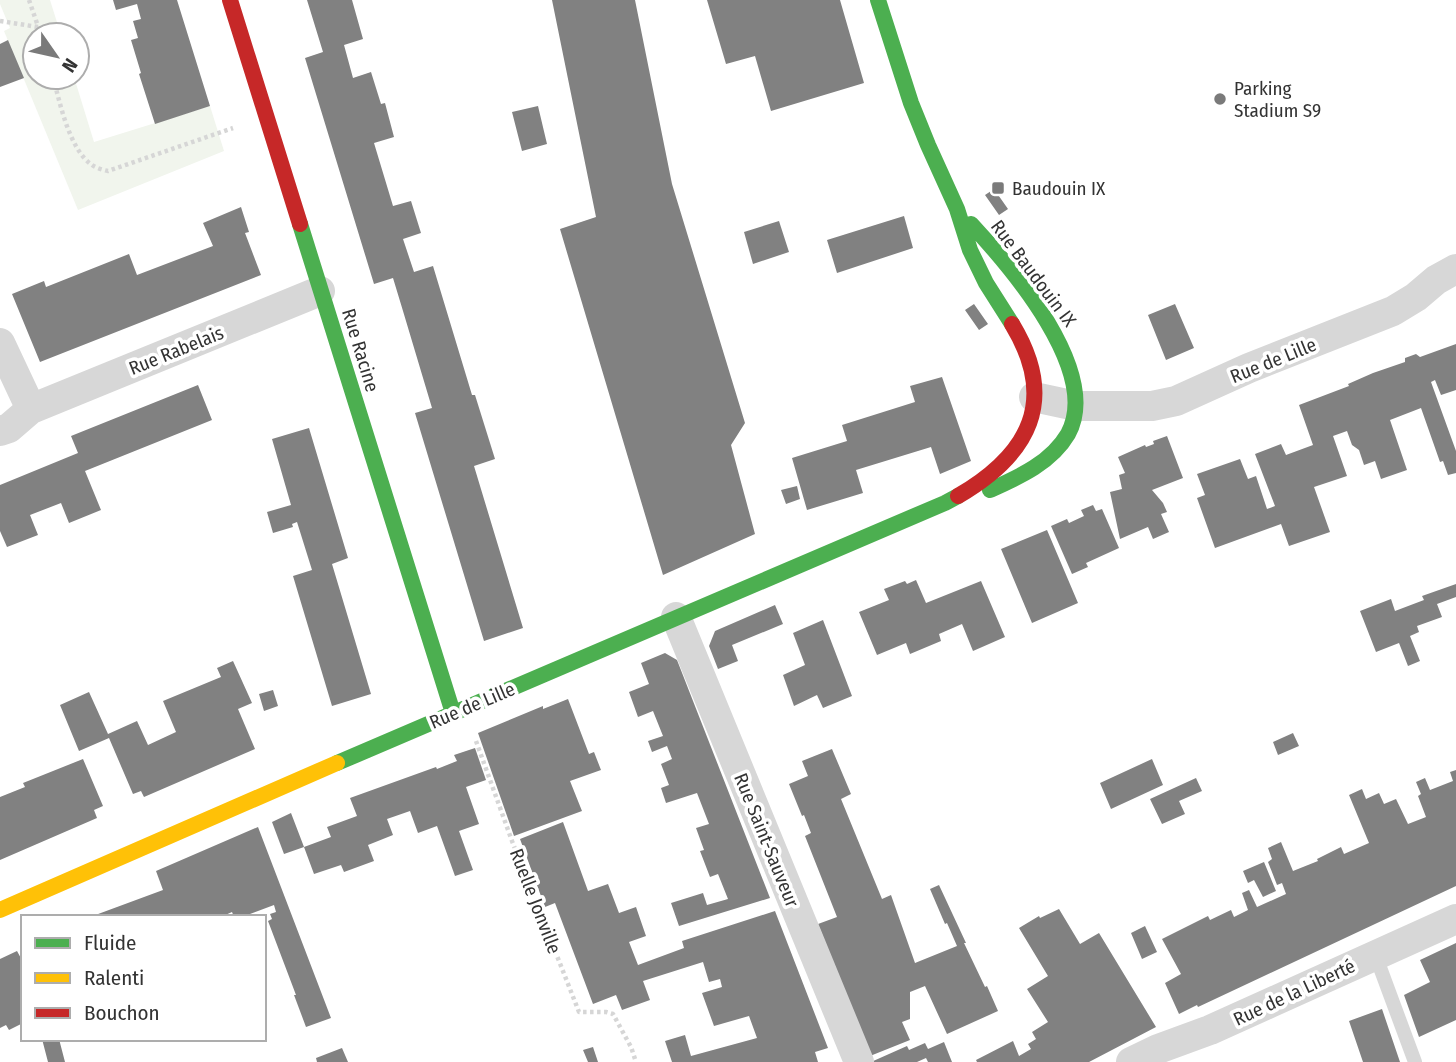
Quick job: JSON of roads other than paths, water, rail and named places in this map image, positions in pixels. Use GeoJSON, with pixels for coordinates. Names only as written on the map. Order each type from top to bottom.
{"type":"FeatureCollection","features":[{"type":"Feature","properties":{"kind":"street","name":"Rue Racine"},"geometry":{"type":"LineString","coordinates":[[230,0],[320,291],[458,710]]}},
{"type":"Feature","properties":{"kind":"street","name":"Rue Baudouin IX"},"geometry":{"type":"LineString","coordinates":[[878,0],[913,108],[958,211],[969,246],[982,276],[1029,356],[1034,378],[1034,397]]}},
{"type":"Feature","properties":{"kind":"street","name":"Rue Baudouin IX"},"geometry":{"type":"LineString","coordinates":[[958,211],[1004,261],[1052,329],[1071,367],[1076,406]]}},
{"type":"Feature","properties":{"kind":"street","name":"Rue de Lille"},"geometry":{"type":"LineString","coordinates":[[0,910],[458,710],[945,503],[984,481],[1013,453],[1030,425],[1034,397],[1076,406],[1152,406],[1176,401],[1249,368],[1393,312],[1436,280],[1456,269]]}},
{"type":"Feature","properties":{"kind":"street","name":"Rue Rabelais"},"geometry":{"type":"LineString","coordinates":[[0,431],[9,428],[31,409],[320,291]]}},
{"type":"Feature","properties":{"kind":"street"},"geometry":{"type":"LineString","coordinates":[[0,344],[31,409]]}},
{"type":"Feature","properties":{"kind":"street","name":"Rue de Lille"},"geometry":{"type":"LineString","coordinates":[[945,503],[994,489],[1037,466],[1065,439],[1075,416],[1076,406]]}},
{"type":"Feature","properties":{"kind":"street","name":"Rue Saint-Sauveur"},"geometry":{"type":"LineString","coordinates":[[676,617],[859,1062]]}},
{"type":"Feature","properties":{"kind":"street","name":"Rue de la Liberté"},"geometry":{"type":"LineString","coordinates":[[1131,1062],[1210,1030],[1456,919]]}},
{"type":"Feature","properties":{"kind":"lane"},"geometry":{"type":"LineString","coordinates":[[1375,954],[1415,1062]]}},
{"type":"Feature","properties":{"kind":"place","name":"Parking Stadium S9"},"geometry":{"type":"Point","coordinates":[1220,99]}},
{"type":"Feature","properties":{"kind":"place","name":"Baudouin IX"},"geometry":{"type":"Point","coordinates":[998,188]}}]}
